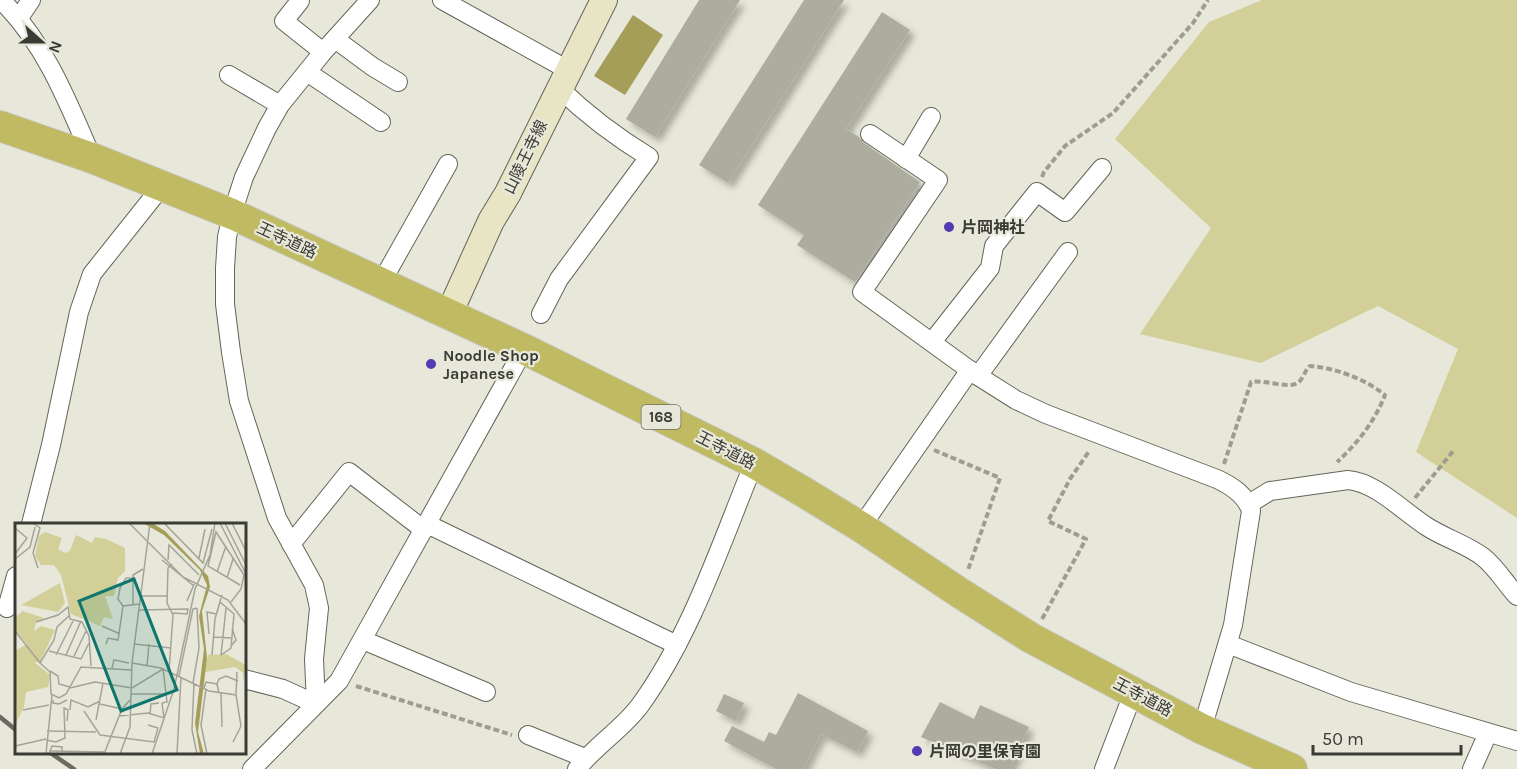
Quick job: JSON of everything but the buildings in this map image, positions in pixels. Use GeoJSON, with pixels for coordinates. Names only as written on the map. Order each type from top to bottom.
{"type":"FeatureCollection","features":[{"type":"Feature","properties":{"kind":"highway","name":"王寺道路"},"geometry":{"type":"LineString","coordinates":[[0,126],[92,158],[232,214],[524,349],[754,463],[861,527],[1031,638],[1202,729],[1288,768]]}},
{"type":"Feature","properties":{"kind":"main road","name":"山陵王寺線"},"geometry":{"type":"LineString","coordinates":[[448,314],[491,221],[508,193],[604,0]]}},
{"type":"Feature","properties":{"kind":"street"},"geometry":{"type":"LineString","coordinates":[[1,0],[19,18],[39,46],[92,158]]}},
{"type":"Feature","properties":{"kind":"street"},"geometry":{"type":"LineString","coordinates":[[19,18],[31,0]]}},
{"type":"Feature","properties":{"kind":"street"},"geometry":{"type":"LineString","coordinates":[[299,0],[300,2],[284,21],[398,82]]}},
{"type":"Feature","properties":{"kind":"street"},"geometry":{"type":"LineString","coordinates":[[316,704],[314,659],[319,608],[314,585],[277,518],[238,392],[225,304],[227,237],[244,177],[280,105],[329,45],[370,0]]}},
{"type":"Feature","properties":{"kind":"street"},"geometry":{"type":"LineString","coordinates":[[442,0],[563,79],[583,112],[649,157],[559,279],[541,315]]}},
{"type":"Feature","properties":{"kind":"street"},"geometry":{"type":"LineString","coordinates":[[307,72],[381,122]]}},
{"type":"Feature","properties":{"kind":"street"},"geometry":{"type":"LineString","coordinates":[[229,75],[280,105]]}},
{"type":"Feature","properties":{"kind":"street"},"geometry":{"type":"LineString","coordinates":[[906,159],[931,117]]}},
{"type":"Feature","properties":{"kind":"street"},"geometry":{"type":"LineString","coordinates":[[870,134],[938,180],[862,292],[974,373],[1016,400],[1100,435],[1218,479],[1240,493],[1249,504],[1251,511],[1233,625],[1202,729]]}},
{"type":"Feature","properties":{"kind":"street"},"geometry":{"type":"LineString","coordinates":[[381,283],[448,164]]}},
{"type":"Feature","properties":{"kind":"street"},"geometry":{"type":"LineString","coordinates":[[932,342],[990,268],[994,246],[1037,192],[1065,212],[1102,168]]}},
{"type":"Feature","properties":{"kind":"street"},"geometry":{"type":"LineString","coordinates":[[31,523],[79,312],[92,274],[162,186]]}},
{"type":"Feature","properties":{"kind":"street"},"geometry":{"type":"LineString","coordinates":[[861,527],[919,444],[1068,252]]}},
{"type":"Feature","properties":{"kind":"street"},"geometry":{"type":"LineString","coordinates":[[263,766],[316,704],[339,681],[524,349]]}},
{"type":"Feature","properties":{"kind":"street"},"geometry":{"type":"LineString","coordinates":[[528,735],[581,764],[640,706],[686,627],[754,463]]}},
{"type":"Feature","properties":{"kind":"street"},"geometry":{"type":"LineString","coordinates":[[291,544],[349,472],[426,527],[676,645]]}},
{"type":"Feature","properties":{"kind":"street"},"geometry":{"type":"LineString","coordinates":[[1249,504],[1270,491],[1347,480],[1360,481],[1425,526],[1467,546],[1485,558],[1517,596]]}},
{"type":"Feature","properties":{"kind":"street"},"geometry":{"type":"LineString","coordinates":[[8,610],[15,580]]}},
{"type":"Feature","properties":{"kind":"street"},"geometry":{"type":"LineString","coordinates":[[363,640],[486,692]]}},
{"type":"Feature","properties":{"kind":"street"},"geometry":{"type":"LineString","coordinates":[[1228,644],[1351,692],[1517,741]]}},
{"type":"Feature","properties":{"kind":"street"},"geometry":{"type":"LineString","coordinates":[[246,679],[283,689],[316,704]]}},
{"type":"Feature","properties":{"kind":"street"},"geometry":{"type":"LineString","coordinates":[[1104,769],[1134,691]]}},
{"type":"Feature","properties":{"kind":"street"},"geometry":{"type":"LineString","coordinates":[[1472,769],[1488,733]]}},
{"type":"Feature","properties":{"kind":"path"},"geometry":{"type":"LineString","coordinates":[[1037,192],[1044,172],[1065,146],[1113,113],[1193,23],[1208,0]]}},
{"type":"Feature","properties":{"kind":"path"},"geometry":{"type":"LineString","coordinates":[[1218,479],[1235,436],[1251,382],[1260,380],[1292,384],[1300,381],[1305,370],[1310,366],[1361,380],[1374,386],[1385,396],[1368,427],[1348,452],[1309,487]]}},
{"type":"Feature","properties":{"kind":"path"},"geometry":{"type":"LineString","coordinates":[[1031,638],[1086,539],[1048,521],[1070,479],[1100,435]]}},
{"type":"Feature","properties":{"kind":"path"},"geometry":{"type":"LineString","coordinates":[[919,444],[1000,478],[960,593]]}},
{"type":"Feature","properties":{"kind":"path"},"geometry":{"type":"LineString","coordinates":[[1404,510],[1454,450]]}},
{"type":"Feature","properties":{"kind":"path"},"geometry":{"type":"LineString","coordinates":[[339,681],[512,735],[528,735]]}},
{"type":"Feature","properties":{"kind":"shaded area"},"geometry":{"type":"Polygon","coordinates":[[[1262,0],[1517,0],[1517,518],[1416,452],[1458,349],[1378,306],[1261,363],[1140,334],[1211,228],[1115,139],[1209,22],[1262,0]]]}},
{"type":"Feature","properties":{"kind":"shaded area"},"geometry":{"type":"Polygon","coordinates":[[[633,15],[663,35],[625,95],[594,76],[633,15]]]}},
{"type":"Feature","properties":{"kind":"railway"},"geometry":{"type":"LineString","coordinates":[[0,717],[15,729]]}},
{"type":"Feature","properties":{"kind":"railway"},"geometry":{"type":"LineString","coordinates":[[52,754],[74,769]]}},
{"type":"Feature","properties":{"kind":"place","name":"片岡神社"},"geometry":{"type":"Point","coordinates":[949,227]}},
{"type":"Feature","properties":{"kind":"place","name":"Noodle Shop Japanese"},"geometry":{"type":"Point","coordinates":[431,364]}},
{"type":"Feature","properties":{"kind":"place","name":"片岡の里保育園"},"geometry":{"type":"Point","coordinates":[917,751]}}]}
